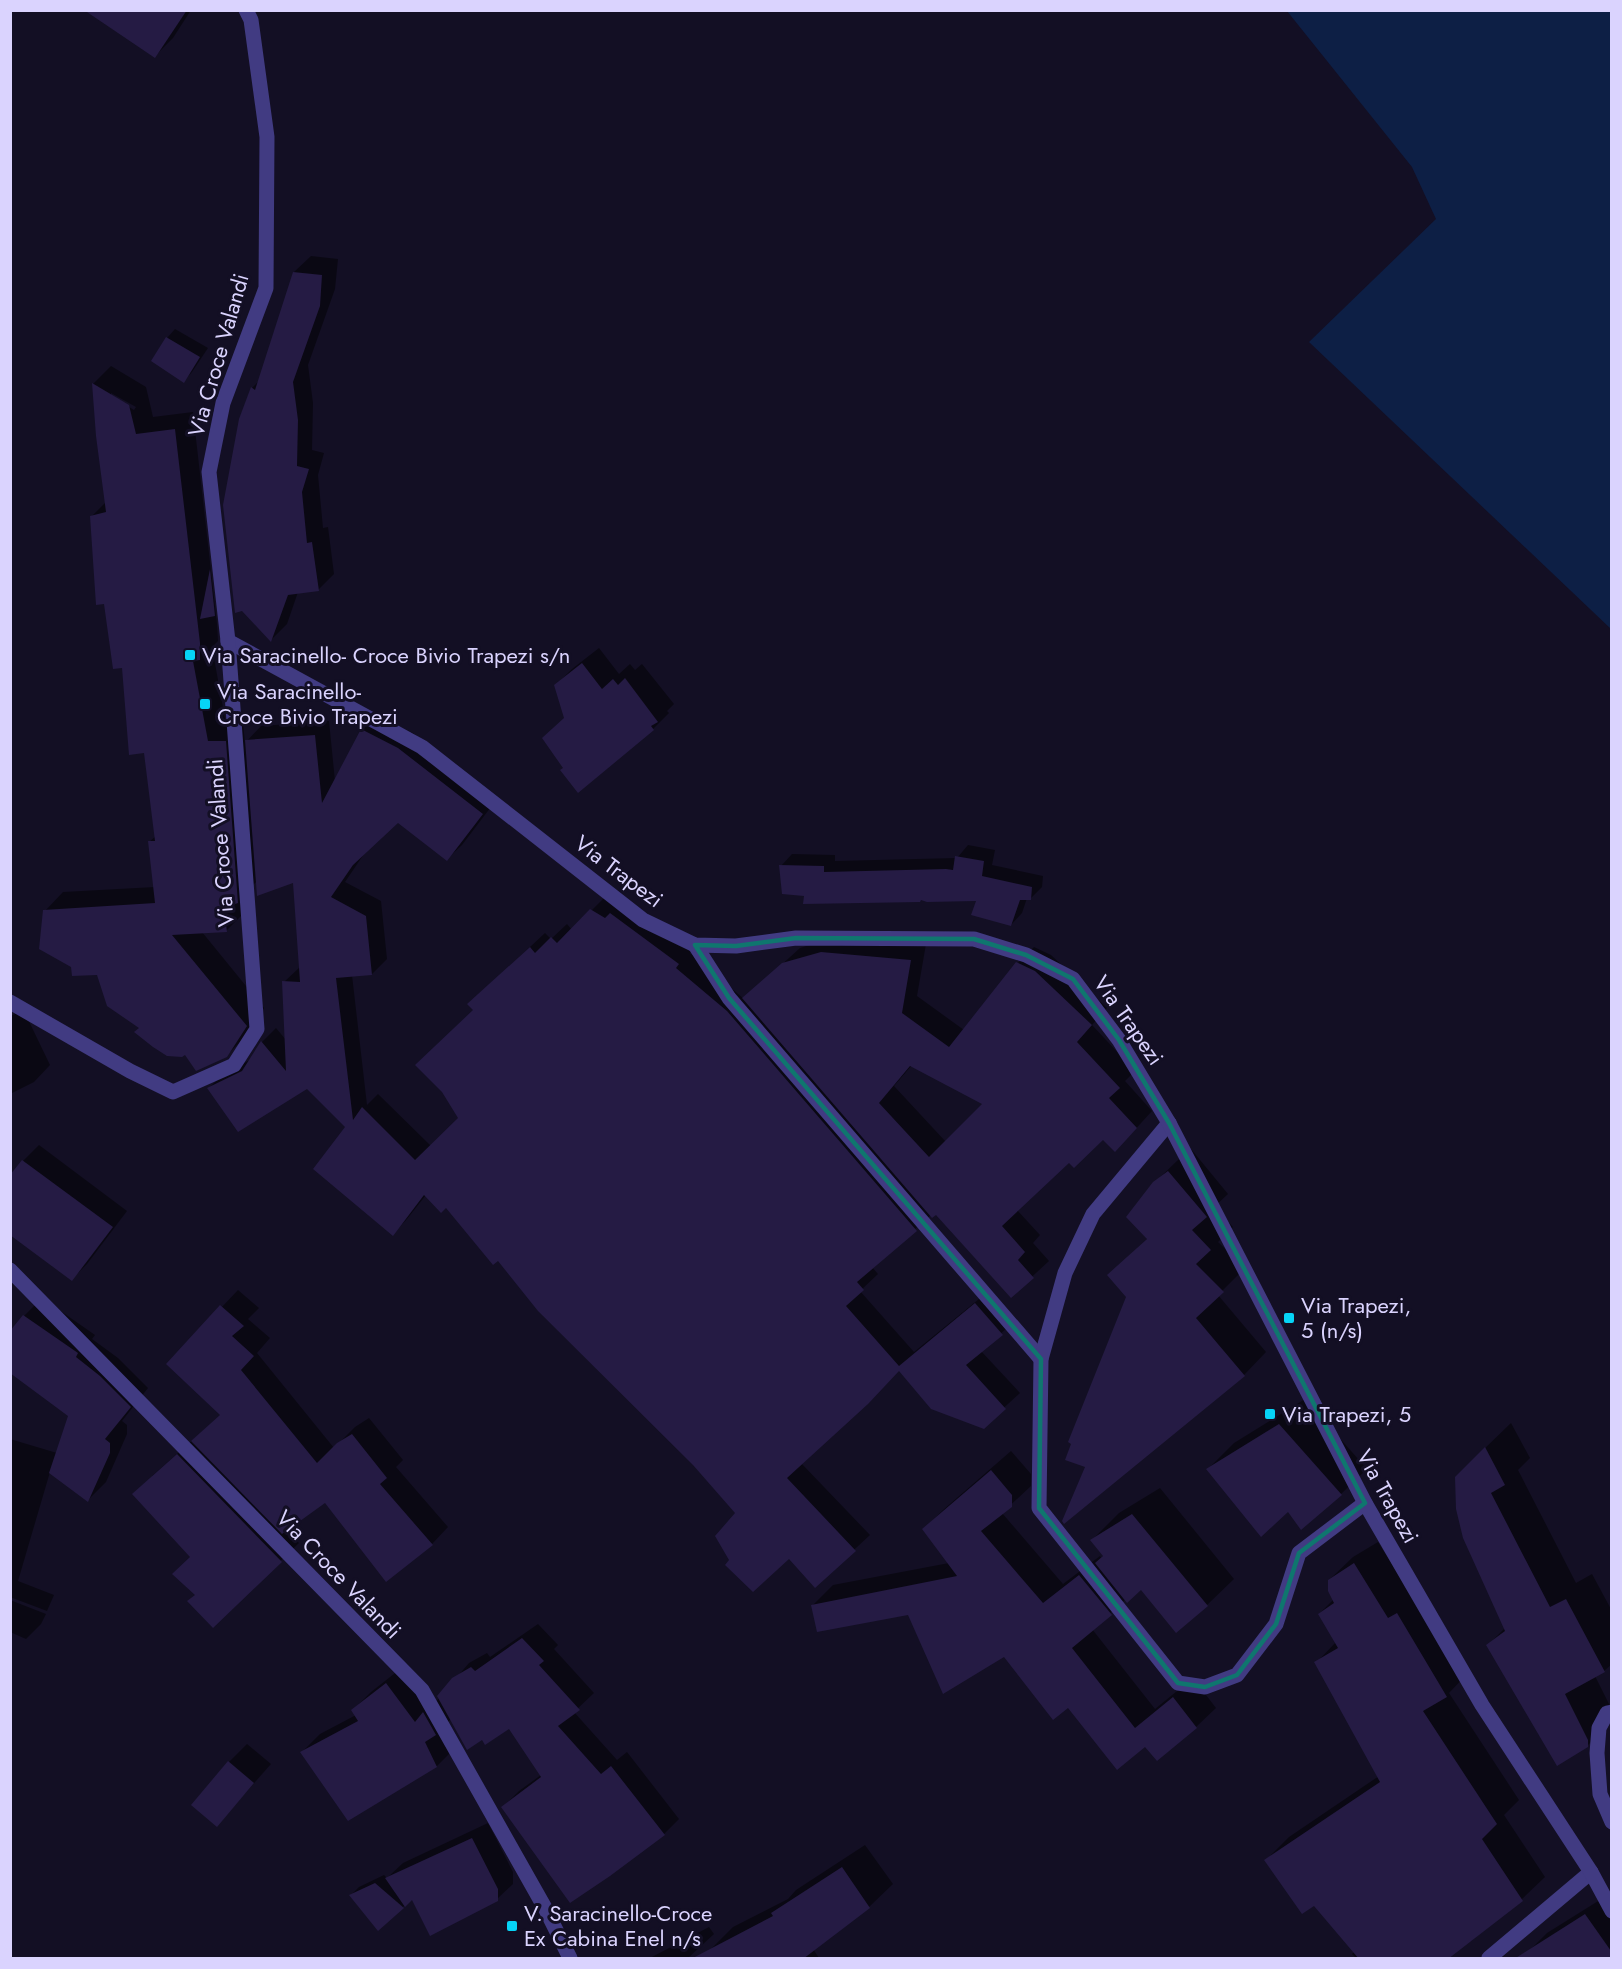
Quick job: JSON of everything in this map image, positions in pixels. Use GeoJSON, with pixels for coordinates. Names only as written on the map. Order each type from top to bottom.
{"type":"FeatureCollection","features":[{"type":"Feature","properties":{"kind":"street","name":"Via Croce Valandi"},"geometry":{"type":"LineString","coordinates":[[10,1002],[130,1071],[173,1092],[234,1065],[256,1029],[228,641],[209,472],[223,403],[266,288],[267,137],[250,20],[246,10]]}},
{"type":"Feature","properties":{"kind":"street","name":"Via Trapezi"},"geometry":{"type":"LineString","coordinates":[[228,641],[422,747],[643,920],[695,945],[736,946],[796,939],[974,939],[1026,955],[1072,979],[1119,1040],[1169,1123],[1365,1503],[1482,1705],[1591,1872],[1610,1906]]}},
{"type":"Feature","properties":{"kind":"street"},"geometry":{"type":"LineString","coordinates":[[695,945],[729,998],[1041,1359]]}},
{"type":"Feature","properties":{"kind":"street"},"geometry":{"type":"LineString","coordinates":[[1169,1123],[1093,1214],[1065,1273],[1041,1359],[1039,1508],[1178,1683],[1205,1687],[1237,1675],[1276,1624],[1299,1553],[1365,1503]]}},
{"type":"Feature","properties":{"kind":"street","name":"Via Croce Valandi"},"geometry":{"type":"LineString","coordinates":[[10,1270],[422,1690],[545,1908],[570,1959]]}},
{"type":"Feature","properties":{"kind":"street"},"geometry":{"type":"LineString","coordinates":[[1611,1712],[1607,1713],[1599,1728],[1597,1753],[1600,1794],[1611,1822]]}},
{"type":"Feature","properties":{"kind":"street"},"geometry":{"type":"LineString","coordinates":[[1489,1959],[1591,1872]]}},
{"type":"Feature","properties":{"kind":"highlighted area"},"geometry":{"type":"Polygon","coordinates":[[[796,938],[974,939],[1026,955],[1073,979],[1119,1040],[1169,1123],[1365,1503],[1299,1553],[1276,1624],[1237,1675],[1205,1687],[1178,1683],[1039,1508],[1041,1359],[729,998],[695,945],[736,946],[796,938]]]}},
{"type":"Feature","properties":{"kind":"water"},"geometry":{"type":"Polygon","coordinates":[[[1287,11],[1611,11],[1611,629],[1309,342],[1436,219],[1412,167],[1287,11]]]}},
{"type":"Feature","properties":{"kind":"building"},"geometry":{"type":"Polygon","coordinates":[[[84,10],[187,10],[155,58],[84,10]]]}},
{"type":"Feature","properties":{"kind":"building"},"geometry":{"type":"Polygon","coordinates":[[[293,272],[322,275],[320,306],[293,382],[298,420],[297,466],[309,469],[302,492],[307,543],[312,542],[319,591],[288,595],[271,642],[242,611],[235,613],[223,505],[239,419],[251,387],[255,390],[293,272]]]}},
{"type":"Feature","properties":{"kind":"building"},"geometry":{"type":"Polygon","coordinates":[[[166,337],[200,357],[184,383],[151,361],[166,337]]]}},
{"type":"Feature","properties":{"kind":"building"},"geometry":{"type":"Polygon","coordinates":[[[92,383],[129,405],[136,434],[175,429],[200,643],[200,660],[193,661],[208,741],[226,741],[238,903],[224,908],[227,932],[172,935],[247,1026],[227,1057],[196,1071],[185,1055],[182,1057],[167,1056],[134,1032],[139,1028],[107,1006],[97,975],[72,976],[71,967],[39,949],[43,910],[155,903],[148,841],[155,841],[144,753],[129,755],[122,668],[113,669],[104,604],[96,605],[90,516],[106,512],[92,383]]]}},
{"type":"Feature","properties":{"kind":"building"},"geometry":{"type":"Polygon","coordinates":[[[210,569],[215,616],[200,619],[210,569]]]}},
{"type":"Feature","properties":{"kind":"building"},"geometry":{"type":"Polygon","coordinates":[[[582,663],[602,689],[613,679],[618,685],[625,678],[658,722],[651,726],[654,730],[578,793],[560,770],[563,768],[542,738],[564,718],[554,685],[582,663]]]}},
{"type":"Feature","properties":{"kind":"building"},"geometry":{"type":"Polygon","coordinates":[[[361,729],[398,748],[483,814],[447,861],[398,823],[353,865],[331,897],[366,916],[372,975],[336,978],[353,1120],[362,1107],[415,1160],[458,1118],[442,1092],[415,1065],[473,1010],[467,1004],[530,947],[535,953],[551,937],[557,943],[590,909],[605,918],[610,913],[679,964],[676,968],[727,1011],[917,1231],[857,1282],[864,1290],[846,1306],[899,1366],[975,1303],[1003,1335],[966,1365],[1006,1409],[984,1429],[931,1409],[899,1371],[868,1404],[787,1478],[856,1551],[815,1588],[789,1559],[753,1592],[725,1565],[729,1560],[715,1536],[735,1513],[693,1465],[538,1311],[498,1261],[493,1265],[446,1208],[441,1213],[424,1195],[393,1236],[313,1169],[345,1127],[307,1089],[238,1132],[207,1088],[242,1071],[261,1041],[286,1071],[282,981],[300,982],[293,883],[257,896],[245,740],[315,735],[322,803],[361,729]]]}},
{"type":"Feature","properties":{"kind":"building"},"geometry":{"type":"Polygon","coordinates":[[[955,856],[984,861],[982,876],[1032,887],[1031,900],[1020,900],[1011,926],[971,915],[976,901],[927,902],[921,900],[920,902],[803,904],[804,896],[782,894],[779,865],[824,866],[824,872],[953,870],[955,856]]]}},
{"type":"Feature","properties":{"kind":"building"},"geometry":{"type":"Polygon","coordinates":[[[821,952],[911,960],[902,1013],[949,1047],[1016,962],[1035,971],[1092,1025],[1077,1042],[1120,1088],[1109,1098],[1137,1128],[1115,1152],[1103,1140],[1074,1168],[1069,1163],[1002,1226],[1025,1252],[1018,1260],[1034,1278],[1011,1298],[936,1215],[932,1218],[742,998],[782,963],[821,952]],[[910,1066],[879,1103],[929,1157],[982,1104],[910,1066]]]}},
{"type":"Feature","properties":{"kind":"building"},"geometry":{"type":"Polygon","coordinates":[[[22,1160],[113,1227],[72,1281],[10,1235],[10,1175],[22,1160]]]}},
{"type":"Feature","properties":{"kind":"building"},"geometry":{"type":"Polygon","coordinates":[[[1168,1171],[1207,1217],[1192,1230],[1211,1250],[1196,1264],[1224,1292],[1196,1318],[1245,1376],[1064,1524],[1062,1521],[1085,1467],[1065,1460],[1071,1444],[1068,1442],[1126,1297],[1107,1275],[1147,1239],[1126,1217],[1153,1182],[1168,1171]]]}},
{"type":"Feature","properties":{"kind":"building"},"geometry":{"type":"Polygon","coordinates":[[[220,1305],[244,1326],[232,1336],[254,1356],[241,1370],[317,1463],[337,1443],[352,1434],[387,1478],[380,1484],[433,1545],[386,1582],[325,1503],[282,1534],[191,1441],[220,1415],[166,1364],[220,1305]]]}},
{"type":"Feature","properties":{"kind":"building"},"geometry":{"type":"Polygon","coordinates":[[[23,1315],[78,1353],[76,1357],[100,1376],[131,1407],[105,1439],[110,1443],[110,1453],[88,1502],[49,1473],[68,1416],[10,1373],[10,1331],[23,1315]]]}},
{"type":"Feature","properties":{"kind":"building"},"geometry":{"type":"Polygon","coordinates":[[[1279,1424],[1342,1495],[1301,1530],[1288,1512],[1261,1537],[1206,1469],[1279,1424]]]}},
{"type":"Feature","properties":{"kind":"building"},"geometry":{"type":"Polygon","coordinates":[[[1485,1447],[1505,1485],[1491,1493],[1550,1607],[1566,1599],[1605,1672],[1565,1694],[1588,1740],[1588,1747],[1557,1766],[1486,1645],[1505,1631],[1463,1538],[1456,1509],[1455,1477],[1485,1447]]]}},
{"type":"Feature","properties":{"kind":"building"},"geometry":{"type":"Polygon","coordinates":[[[177,1454],[282,1562],[213,1628],[187,1601],[195,1595],[172,1574],[190,1557],[132,1494],[177,1454]]]}},
{"type":"Feature","properties":{"kind":"building"},"geometry":{"type":"Polygon","coordinates":[[[991,1470],[1012,1495],[1012,1507],[981,1531],[1043,1603],[1079,1575],[1112,1615],[1072,1648],[1135,1728],[1173,1697],[1197,1728],[1157,1761],[1145,1747],[1117,1770],[1068,1708],[1053,1720],[1004,1657],[943,1694],[908,1615],[817,1632],[811,1605],[957,1576],[922,1529],[991,1470]]]}},
{"type":"Feature","properties":{"kind":"building"},"geometry":{"type":"Polygon","coordinates":[[[1132,1514],[1208,1606],[1176,1633],[1141,1590],[1127,1603],[1095,1563],[1103,1556],[1090,1540],[1132,1514]]]}},
{"type":"Feature","properties":{"kind":"building"},"geometry":{"type":"Polygon","coordinates":[[[1354,1563],[1388,1618],[1397,1613],[1447,1697],[1423,1711],[1497,1824],[1482,1839],[1523,1901],[1448,1959],[1359,1959],[1314,1906],[1302,1914],[1264,1860],[1380,1782],[1314,1662],[1338,1648],[1318,1614],[1334,1603],[1328,1591],[1328,1580],[1354,1563]]]}},
{"type":"Feature","properties":{"kind":"building"},"geometry":{"type":"Polygon","coordinates":[[[522,1638],[544,1661],[539,1665],[580,1710],[558,1726],[601,1774],[611,1766],[665,1835],[570,1903],[501,1807],[541,1777],[509,1729],[485,1745],[482,1740],[467,1750],[437,1696],[452,1678],[471,1667],[475,1671],[522,1638]]]}},
{"type":"Feature","properties":{"kind":"building"},"geometry":{"type":"Polygon","coordinates":[[[386,1683],[415,1722],[423,1712],[436,1735],[425,1742],[437,1767],[348,1821],[300,1752],[358,1721],[351,1710],[386,1683]]]}},
{"type":"Feature","properties":{"kind":"building"},"geometry":{"type":"Polygon","coordinates":[[[228,1761],[254,1783],[217,1827],[191,1805],[228,1761]]]}},
{"type":"Feature","properties":{"kind":"building"},"geometry":{"type":"Polygon","coordinates":[[[472,1838],[498,1889],[498,1901],[430,1936],[412,1900],[405,1907],[385,1878],[472,1838]]]}},
{"type":"Feature","properties":{"kind":"building"},"geometry":{"type":"Polygon","coordinates":[[[842,1867],[870,1908],[803,1959],[691,1959],[773,1916],[771,1913],[842,1867]]]}},
{"type":"Feature","properties":{"kind":"building"},"geometry":{"type":"Polygon","coordinates":[[[375,1883],[404,1908],[378,1931],[349,1895],[375,1883]]]}},
{"type":"Feature","properties":{"kind":"building"},"geometry":{"type":"Polygon","coordinates":[[[1585,1914],[1611,1951],[1611,1959],[1514,1959],[1585,1914]]]}},
{"type":"Feature","properties":{"kind":"place","name":"Via Saracinello- Croce Bivio Trapezi s/n"},"geometry":{"type":"Point","coordinates":[190,655]}},
{"type":"Feature","properties":{"kind":"place","name":"Via Saracinello- Croce Bivio Trapezi"},"geometry":{"type":"Point","coordinates":[205,704]}},
{"type":"Feature","properties":{"kind":"place","name":"Via Trapezi, 5 (n/s)"},"geometry":{"type":"Point","coordinates":[1289,1318]}},
{"type":"Feature","properties":{"kind":"place","name":"Via Trapezi, 5"},"geometry":{"type":"Point","coordinates":[1270,1414]}},
{"type":"Feature","properties":{"kind":"place","name":"V. Saracinello-Croce Ex Cabina Enel n/s"},"geometry":{"type":"Point","coordinates":[512,1926]}}]}
